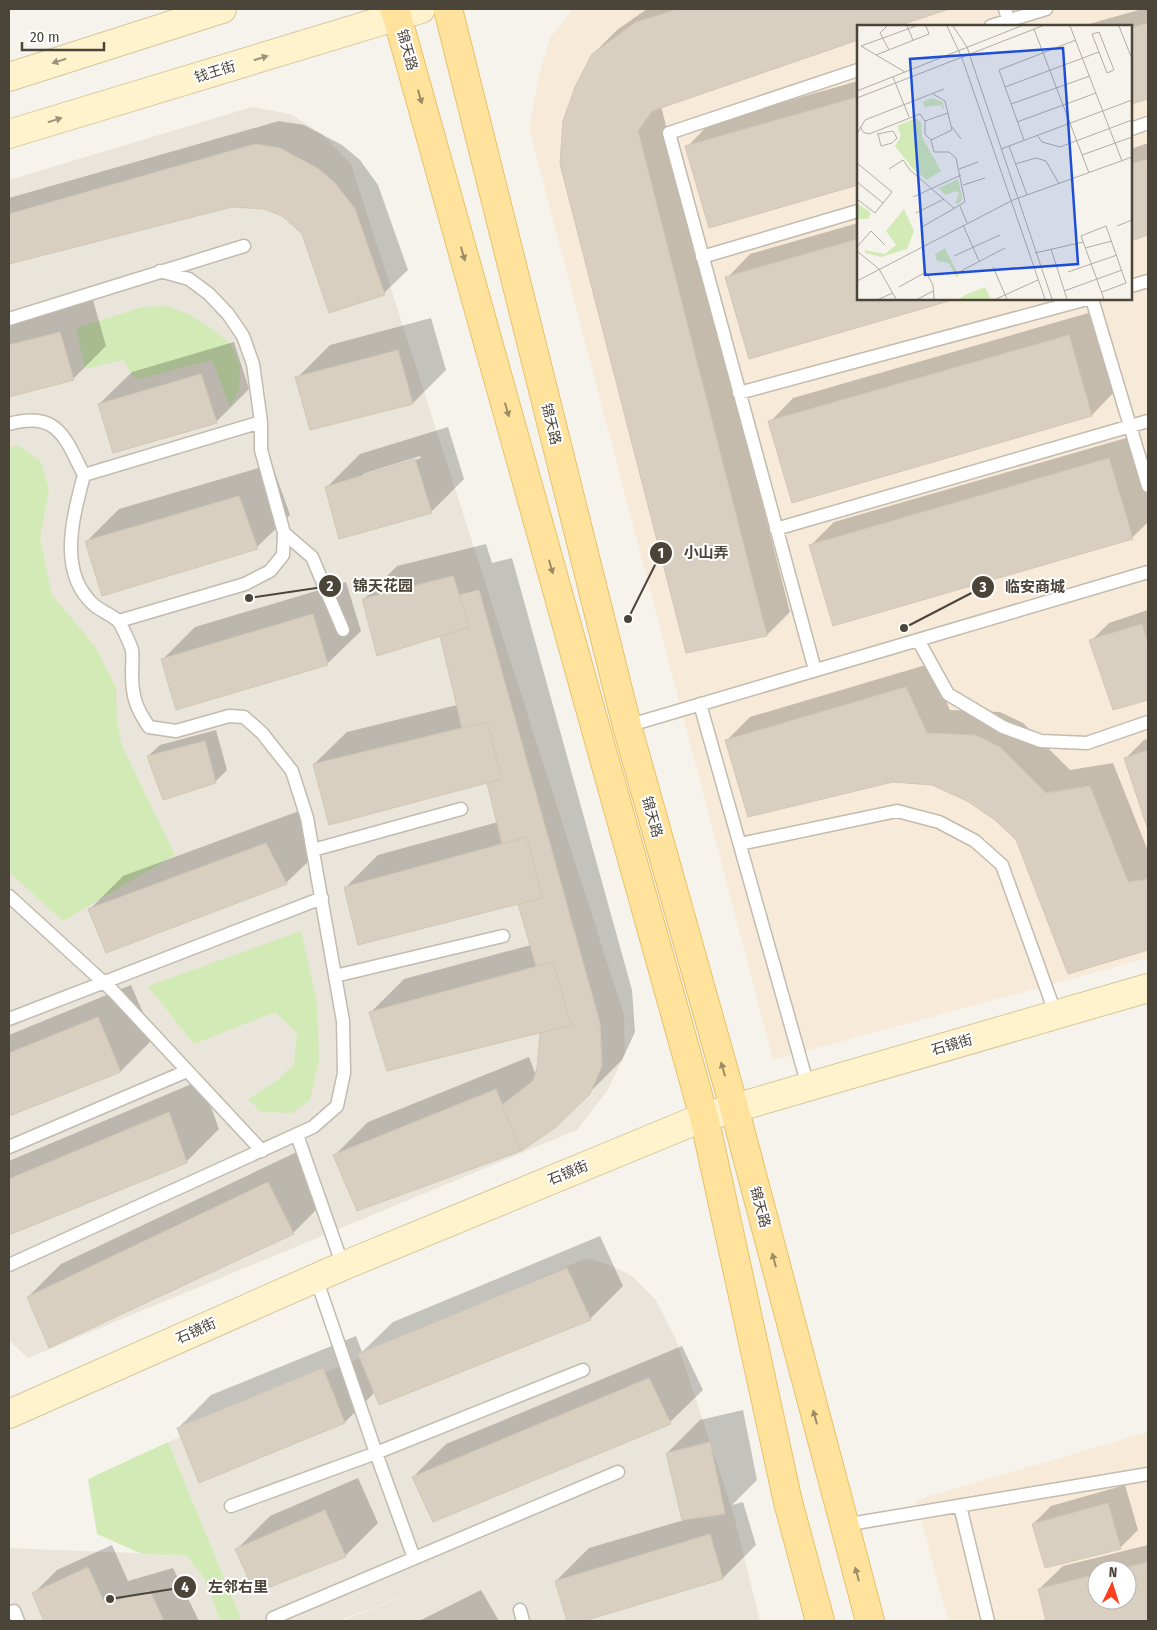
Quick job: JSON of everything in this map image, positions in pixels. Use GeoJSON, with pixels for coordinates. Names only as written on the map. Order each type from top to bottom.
{"type":"FeatureCollection","features":[{"type":"Feature","properties":{"kind":"main road","name":"锦天路"},"geometry":{"type":"LineString","coordinates":[[448,9],[627,726],[734,1107],[870,1621]]}},
{"type":"Feature","properties":{"kind":"main road","name":"锦天路"},"geometry":{"type":"LineString","coordinates":[[404,11],[704,1117],[788,1502],[820,1621]]}},
{"type":"Feature","properties":{"kind":"street"},"geometry":{"type":"LineString","coordinates":[[9,77],[222,9]]}},
{"type":"Feature","properties":{"kind":"street","name":"钱王街"},"geometry":{"type":"LineString","coordinates":[[9,134],[404,11]]}},
{"type":"Feature","properties":{"kind":"street","name":"石镜街"},"geometry":{"type":"LineString","coordinates":[[9,1414],[343,1266],[704,1117],[1148,988]]}},
{"type":"Feature","properties":{"kind":"lane"},"geometry":{"type":"LineString","coordinates":[[993,25],[1008,18],[1046,9]]}},
{"type":"Feature","properties":{"kind":"lane"},"geometry":{"type":"LineString","coordinates":[[814,670],[669,133],[857,70]]}},
{"type":"Feature","properties":{"kind":"lane"},"geometry":{"type":"LineString","coordinates":[[1132,128],[1148,123]]}},
{"type":"Feature","properties":{"kind":"lane"},"geometry":{"type":"LineString","coordinates":[[702,257],[857,211]]}},
{"type":"Feature","properties":{"kind":"lane"},"geometry":{"type":"LineString","coordinates":[[9,320],[244,246]]}},
{"type":"Feature","properties":{"kind":"lane"},"geometry":{"type":"LineString","coordinates":[[119,621],[245,584],[270,572],[283,555],[284,533],[261,450],[261,422],[253,364],[243,336],[228,314],[202,289],[189,279],[160,272]]}},
{"type":"Feature","properties":{"kind":"lane"},"geometry":{"type":"LineString","coordinates":[[1132,286],[1148,281]]}},
{"type":"Feature","properties":{"kind":"lane"},"geometry":{"type":"LineString","coordinates":[[739,393],[1083,300]]}},
{"type":"Feature","properties":{"kind":"lane"},"geometry":{"type":"LineString","coordinates":[[1092,300],[1148,486]]}},
{"type":"Feature","properties":{"kind":"lane"},"geometry":{"type":"LineString","coordinates":[[9,424],[23,420],[45,421],[62,432],[84,475],[75,510],[71,546],[73,572],[84,596],[96,607],[119,621],[132,651],[132,683],[137,709],[149,727],[176,730],[229,716],[244,717],[262,733],[292,771],[307,818],[322,898],[343,1021],[344,1073],[337,1106],[313,1127],[9,1265]]}},
{"type":"Feature","properties":{"kind":"lane"},"geometry":{"type":"LineString","coordinates":[[776,530],[1148,421]]}},
{"type":"Feature","properties":{"kind":"lane"},"geometry":{"type":"LineString","coordinates":[[84,475],[261,422]]}},
{"type":"Feature","properties":{"kind":"lane"},"geometry":{"type":"LineString","coordinates":[[284,533],[312,557],[343,630]]}},
{"type":"Feature","properties":{"kind":"lane"},"geometry":{"type":"LineString","coordinates":[[627,726],[1148,572]]}},
{"type":"Feature","properties":{"kind":"lane"},"geometry":{"type":"LineString","coordinates":[[918,640],[948,694],[1003,726],[1042,741],[1087,742],[1148,722]]}},
{"type":"Feature","properties":{"kind":"lane"},"geometry":{"type":"LineString","coordinates":[[700,704],[808,1086]]}},
{"type":"Feature","properties":{"kind":"lane"},"geometry":{"type":"LineString","coordinates":[[313,850],[461,808]]}},
{"type":"Feature","properties":{"kind":"lane"},"geometry":{"type":"LineString","coordinates":[[740,844],[897,811],[939,822],[975,841],[1002,865],[1056,1015]]}},
{"type":"Feature","properties":{"kind":"lane"},"geometry":{"type":"LineString","coordinates":[[9,896],[103,981],[262,1151]]}},
{"type":"Feature","properties":{"kind":"lane"},"geometry":{"type":"LineString","coordinates":[[9,1019],[103,981],[322,898]]}},
{"type":"Feature","properties":{"kind":"lane"},"geometry":{"type":"LineString","coordinates":[[335,976],[503,936]]}},
{"type":"Feature","properties":{"kind":"lane"},"geometry":{"type":"LineString","coordinates":[[9,1146],[188,1071]]}},
{"type":"Feature","properties":{"kind":"lane"},"geometry":{"type":"LineString","coordinates":[[297,1135],[343,1266]]}},
{"type":"Feature","properties":{"kind":"lane"},"geometry":{"type":"LineString","coordinates":[[316,1278],[414,1558]]}},
{"type":"Feature","properties":{"kind":"lane"},"geometry":{"type":"LineString","coordinates":[[232,1506],[376,1453],[583,1370]]}},
{"type":"Feature","properties":{"kind":"lane"},"geometry":{"type":"LineString","coordinates":[[273,1618],[618,1472]]}},
{"type":"Feature","properties":{"kind":"lane"},"geometry":{"type":"LineString","coordinates":[[844,1525],[1148,1474]]}},
{"type":"Feature","properties":{"kind":"lane"},"geometry":{"type":"LineString","coordinates":[[960,1506],[988,1621]]}},
{"type":"Feature","properties":{"kind":"lane"},"geometry":{"type":"LineString","coordinates":[[9,1613],[14,1611],[18,1621]]}},
{"type":"Feature","properties":{"kind":"shaded area"},"geometry":{"type":"Polygon","coordinates":[[[573,9],[1148,9],[1148,958],[773,1060],[529,128],[539,75],[550,38],[573,9]]]}},
{"type":"Feature","properties":{"kind":"shaded area"},"geometry":{"type":"Polygon","coordinates":[[[252,107],[290,114],[322,134],[351,164],[624,1015],[625,1054],[607,1091],[577,1130],[28,1358],[9,1340],[9,180],[252,107]]]}},
{"type":"Feature","properties":{"kind":"shaded area"},"geometry":{"type":"Polygon","coordinates":[[[586,1258],[610,1265],[632,1276],[655,1299],[676,1339],[733,1512],[760,1621],[342,1621],[428,1586],[339,1621],[242,1621],[168,1442],[586,1258]]]}},
{"type":"Feature","properties":{"kind":"shaded area"},"geometry":{"type":"Polygon","coordinates":[[[1148,1432],[1148,1621],[948,1621],[916,1500],[1148,1432]]]}},
{"type":"Feature","properties":{"kind":"shaded area"},"geometry":{"type":"Polygon","coordinates":[[[9,1548],[186,1555],[204,1578],[220,1621],[9,1621],[9,1548]]]}},
{"type":"Feature","properties":{"kind":"green space"},"geometry":{"type":"Polygon","coordinates":[[[166,306],[186,313],[209,327],[231,344],[240,366],[239,390],[230,407],[212,360],[136,380],[123,360],[85,369],[76,328],[142,307],[166,306]]]}},
{"type":"Feature","properties":{"kind":"green space"},"geometry":{"type":"Polygon","coordinates":[[[18,445],[41,462],[49,490],[40,538],[52,595],[95,646],[116,687],[117,721],[122,746],[175,855],[63,921],[9,872],[9,448],[18,445]]]}},
{"type":"Feature","properties":{"kind":"green space"},"geometry":{"type":"Polygon","coordinates":[[[301,931],[317,1002],[319,1061],[310,1100],[292,1113],[261,1112],[248,1099],[275,1082],[294,1065],[297,1033],[275,1012],[194,1044],[148,986],[301,931]]]}},
{"type":"Feature","properties":{"kind":"green space"},"geometry":{"type":"Polygon","coordinates":[[[168,1442],[242,1621],[220,1621],[204,1578],[186,1555],[142,1554],[97,1534],[88,1479],[168,1442]]]}},
{"type":"Feature","properties":{"kind":"building"},"geometry":{"type":"Polygon","coordinates":[[[678,9],[949,9],[901,25],[857,25],[857,40],[652,111],[638,131],[767,636],[686,653],[560,164],[563,121],[575,87],[592,54],[636,22],[678,9]]]}},
{"type":"Feature","properties":{"kind":"building"},"geometry":{"type":"Polygon","coordinates":[[[1148,23],[1148,99],[1132,104],[1132,28],[1148,23]]]}},
{"type":"Feature","properties":{"kind":"building"},"geometry":{"type":"Polygon","coordinates":[[[857,97],[857,185],[709,228],[685,146],[857,97]]]}},
{"type":"Feature","properties":{"kind":"building"},"geometry":{"type":"Polygon","coordinates":[[[255,144],[280,148],[319,169],[336,184],[355,209],[385,295],[329,313],[302,234],[282,216],[264,209],[232,207],[9,264],[9,214],[255,144]]]}},
{"type":"Feature","properties":{"kind":"building"},"geometry":{"type":"Polygon","coordinates":[[[1148,159],[1148,235],[1132,241],[1132,164],[1148,159]]]}},
{"type":"Feature","properties":{"kind":"building"},"geometry":{"type":"Polygon","coordinates":[[[857,239],[857,300],[953,300],[749,359],[725,277],[857,239]]]}},
{"type":"Feature","properties":{"kind":"building"},"geometry":{"type":"Polygon","coordinates":[[[60,332],[74,380],[9,397],[9,345],[60,332]]]}},
{"type":"Feature","properties":{"kind":"building"},"geometry":{"type":"Polygon","coordinates":[[[1069,335],[1092,416],[792,503],[768,421],[1069,335]]]}},
{"type":"Feature","properties":{"kind":"building"},"geometry":{"type":"Polygon","coordinates":[[[398,350],[413,404],[310,430],[295,377],[398,350]]]}},
{"type":"Feature","properties":{"kind":"building"},"geometry":{"type":"Polygon","coordinates":[[[201,374],[217,423],[113,453],[98,404],[201,374]]]}},
{"type":"Feature","properties":{"kind":"building"},"geometry":{"type":"Polygon","coordinates":[[[1109,458],[1133,539],[833,626],[809,545],[1109,458]]]}},
{"type":"Feature","properties":{"kind":"building"},"geometry":{"type":"Polygon","coordinates":[[[415,459],[432,513],[339,539],[325,487],[415,459]]]}},
{"type":"Feature","properties":{"kind":"building"},"geometry":{"type":"Polygon","coordinates":[[[239,496],[258,549],[102,596],[85,541],[239,496]]]}},
{"type":"Feature","properties":{"kind":"building"},"geometry":{"type":"Polygon","coordinates":[[[453,576],[470,627],[377,656],[362,599],[453,576]]]}},
{"type":"Feature","properties":{"kind":"building"},"geometry":{"type":"Polygon","coordinates":[[[479,590],[600,1023],[602,1066],[590,1094],[555,1128],[521,1151],[502,1105],[533,1081],[537,1068],[540,1033],[571,1025],[553,962],[536,966],[518,904],[542,898],[527,837],[502,844],[487,783],[502,779],[487,722],[462,728],[440,636],[470,627],[459,595],[479,590]]]}},
{"type":"Feature","properties":{"kind":"building"},"geometry":{"type":"Polygon","coordinates":[[[313,614],[328,665],[176,710],[161,659],[313,614]]]}},
{"type":"Feature","properties":{"kind":"building"},"geometry":{"type":"Polygon","coordinates":[[[1142,624],[1148,643],[1148,700],[1113,710],[1089,640],[1142,624]]]}},
{"type":"Feature","properties":{"kind":"building"},"geometry":{"type":"Polygon","coordinates":[[[906,687],[927,733],[976,735],[1000,747],[1046,793],[1090,786],[1128,882],[1148,879],[1148,950],[1068,974],[1016,840],[995,820],[967,801],[932,785],[893,782],[748,817],[725,740],[906,687]]]}},
{"type":"Feature","properties":{"kind":"building"},"geometry":{"type":"Polygon","coordinates":[[[487,722],[502,779],[329,825],[313,764],[487,722]]]}},
{"type":"Feature","properties":{"kind":"building"},"geometry":{"type":"Polygon","coordinates":[[[205,741],[216,783],[163,800],[147,756],[205,741]]]}},
{"type":"Feature","properties":{"kind":"building"},"geometry":{"type":"Polygon","coordinates":[[[1148,750],[1148,830],[1124,758],[1148,750]]]}},
{"type":"Feature","properties":{"kind":"building"},"geometry":{"type":"Polygon","coordinates":[[[527,837],[542,898],[358,945],[344,887],[527,837]]]}},
{"type":"Feature","properties":{"kind":"building"},"geometry":{"type":"Polygon","coordinates":[[[266,843],[287,884],[106,953],[88,909],[266,843]]]}},
{"type":"Feature","properties":{"kind":"building"},"geometry":{"type":"Polygon","coordinates":[[[553,962],[571,1025],[387,1071],[369,1012],[553,962]]]}},
{"type":"Feature","properties":{"kind":"building"},"geometry":{"type":"Polygon","coordinates":[[[98,1017],[121,1072],[9,1116],[9,1053],[98,1017]]]}},
{"type":"Feature","properties":{"kind":"building"},"geometry":{"type":"Polygon","coordinates":[[[496,1089],[521,1151],[357,1211],[333,1155],[496,1089]]]}},
{"type":"Feature","properties":{"kind":"building"},"geometry":{"type":"Polygon","coordinates":[[[169,1112],[187,1163],[9,1235],[9,1179],[169,1112]]]}},
{"type":"Feature","properties":{"kind":"building"},"geometry":{"type":"Polygon","coordinates":[[[268,1182],[294,1234],[49,1348],[27,1297],[268,1182]]]}},
{"type":"Feature","properties":{"kind":"building"},"geometry":{"type":"Polygon","coordinates":[[[567,1268],[591,1320],[379,1405],[358,1354],[567,1268]]]}},
{"type":"Feature","properties":{"kind":"building"},"geometry":{"type":"Polygon","coordinates":[[[323,1368],[345,1423],[199,1483],[177,1428],[323,1368]]]}},
{"type":"Feature","properties":{"kind":"building"},"geometry":{"type":"Polygon","coordinates":[[[649,1378],[671,1424],[433,1522],[412,1477],[649,1378]]]}},
{"type":"Feature","properties":{"kind":"building"},"geometry":{"type":"Polygon","coordinates":[[[710,1442],[725,1514],[682,1520],[666,1453],[710,1442]]]}},
{"type":"Feature","properties":{"kind":"building"},"geometry":{"type":"Polygon","coordinates":[[[1108,1503],[1121,1549],[1045,1568],[1032,1524],[1108,1503]]]}},
{"type":"Feature","properties":{"kind":"building"},"geometry":{"type":"Polygon","coordinates":[[[325,1510],[346,1557],[255,1593],[235,1549],[325,1510]]]}},
{"type":"Feature","properties":{"kind":"building"},"geometry":{"type":"Polygon","coordinates":[[[710,1534],[723,1579],[584,1621],[567,1621],[555,1581],[710,1534]]]}},
{"type":"Feature","properties":{"kind":"building"},"geometry":{"type":"Polygon","coordinates":[[[1148,1562],[1148,1621],[1046,1621],[1038,1589],[1087,1577],[1087,1610],[1137,1610],[1137,1565],[1148,1562]]]}},
{"type":"Feature","properties":{"kind":"building"},"geometry":{"type":"Polygon","coordinates":[[[88,1567],[105,1604],[150,1591],[164,1621],[44,1621],[32,1593],[88,1567]]]}},
{"type":"Feature","properties":{"kind":"place","name":"锦天花园"},"geometry":{"type":"Point","coordinates":[249,598]}},
{"type":"Feature","properties":{"kind":"place","name":"小山弄"},"geometry":{"type":"Point","coordinates":[628,619]}},
{"type":"Feature","properties":{"kind":"place","name":"临安商城"},"geometry":{"type":"Point","coordinates":[904,628]}},
{"type":"Feature","properties":{"kind":"place","name":"左邻右里"},"geometry":{"type":"Point","coordinates":[110,1599]}}]}
